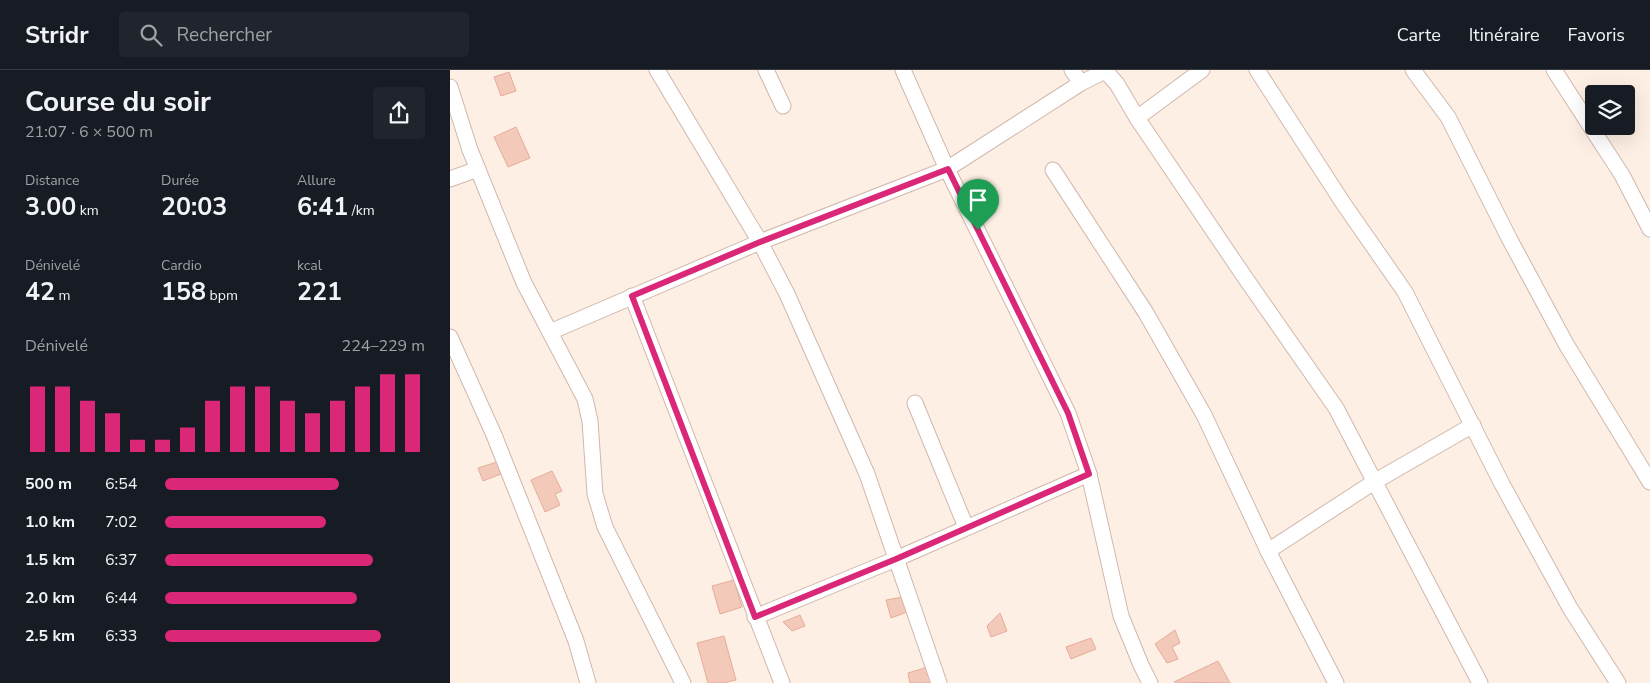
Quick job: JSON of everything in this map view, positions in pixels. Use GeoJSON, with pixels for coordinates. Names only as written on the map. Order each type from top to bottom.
{"type":"FeatureCollection","features":[{"type":"Feature","properties":{"kind":"street"},"geometry":{"type":"LineString","coordinates":[[657,70],[760,242],[787,294],[867,474],[939,683]]}},
{"type":"Feature","properties":{"kind":"street"},"geometry":{"type":"LineString","coordinates":[[766,70],[782,106]]}},
{"type":"Feature","properties":{"kind":"street"},"geometry":{"type":"LineString","coordinates":[[903,70],[948,169],[1068,413],[1089,474],[1121,616],[1140,665],[1150,683]]}},
{"type":"Feature","properties":{"kind":"street"},"geometry":{"type":"LineString","coordinates":[[1072,70],[1081,83]]}},
{"type":"Feature","properties":{"kind":"street"},"geometry":{"type":"LineString","coordinates":[[1136,118],[1202,70]]}},
{"type":"Feature","properties":{"kind":"street"},"geometry":{"type":"LineString","coordinates":[[1257,70],[1342,203],[1406,292],[1502,484],[1570,608],[1618,683]]}},
{"type":"Feature","properties":{"kind":"street"},"geometry":{"type":"LineString","coordinates":[[1413,70],[1448,117],[1510,240],[1566,344],[1650,482]]}},
{"type":"Feature","properties":{"kind":"street"},"geometry":{"type":"LineString","coordinates":[[1554,70],[1622,175],[1650,229]]}},
{"type":"Feature","properties":{"kind":"street"},"geometry":{"type":"LineString","coordinates":[[550,332],[760,242],[948,169],[1081,83],[1106,72],[1110,75],[1136,118],[1336,408],[1480,683]]}},
{"type":"Feature","properties":{"kind":"street"},"geometry":{"type":"LineString","coordinates":[[450,87],[478,169],[524,283],[584,399],[590,421],[595,494],[605,527],[684,683]]}},
{"type":"Feature","properties":{"kind":"street"},"geometry":{"type":"LineString","coordinates":[[450,179],[478,169]]}},
{"type":"Feature","properties":{"kind":"street"},"geometry":{"type":"LineString","coordinates":[[1053,170],[1146,313],[1204,415],[1268,551],[1336,683]]}},
{"type":"Feature","properties":{"kind":"street"},"geometry":{"type":"LineString","coordinates":[[632,296],[782,683]]}},
{"type":"Feature","properties":{"kind":"street"},"geometry":{"type":"LineString","coordinates":[[450,337],[504,462],[576,641],[588,683]]}},
{"type":"Feature","properties":{"kind":"street"},"geometry":{"type":"LineString","coordinates":[[915,403],[966,527]]}},
{"type":"Feature","properties":{"kind":"street"},"geometry":{"type":"LineString","coordinates":[[1268,551],[1374,482],[1473,425]]}},
{"type":"Feature","properties":{"kind":"street"},"geometry":{"type":"LineString","coordinates":[[755,617],[896,559],[1089,474]]}},
{"type":"Feature","properties":{"kind":"building"},"geometry":{"type":"Polygon","coordinates":[[[509,72],[516,91],[501,96],[494,77],[509,72]]]}},
{"type":"Feature","properties":{"kind":"building"},"geometry":{"type":"Polygon","coordinates":[[[516,127],[530,158],[508,167],[494,137],[516,127]]]}},
{"type":"Feature","properties":{"kind":"building"},"geometry":{"type":"Polygon","coordinates":[[[497,462],[501,474],[483,481],[478,468],[497,462]]]}},
{"type":"Feature","properties":{"kind":"building"},"geometry":{"type":"Polygon","coordinates":[[[552,471],[562,491],[555,494],[560,505],[545,512],[531,480],[552,471]]]}},
{"type":"Feature","properties":{"kind":"building"},"geometry":{"type":"Polygon","coordinates":[[[734,580],[742,607],[720,614],[712,586],[734,580]]]}},
{"type":"Feature","properties":{"kind":"building"},"geometry":{"type":"Polygon","coordinates":[[[903,597],[907,612],[891,618],[886,600],[903,597]]]}},
{"type":"Feature","properties":{"kind":"building"},"geometry":{"type":"Polygon","coordinates":[[[1000,613],[1007,631],[991,637],[987,626],[1000,613]]]}},
{"type":"Feature","properties":{"kind":"building"},"geometry":{"type":"Polygon","coordinates":[[[800,615],[805,626],[792,631],[783,622],[800,615]]]}},
{"type":"Feature","properties":{"kind":"building"},"geometry":{"type":"Polygon","coordinates":[[[1175,630],[1180,643],[1172,647],[1178,659],[1167,663],[1155,644],[1175,630]]]}},
{"type":"Feature","properties":{"kind":"building"},"geometry":{"type":"Polygon","coordinates":[[[724,636],[736,680],[723,683],[708,683],[697,643],[724,636]]]}},
{"type":"Feature","properties":{"kind":"building"},"geometry":{"type":"Polygon","coordinates":[[[1091,638],[1096,649],[1071,659],[1066,647],[1091,638]]]}},
{"type":"Feature","properties":{"kind":"building"},"geometry":{"type":"Polygon","coordinates":[[[1218,661],[1230,683],[1174,682],[1218,661]]]}},
{"type":"Feature","properties":{"kind":"building"},"geometry":{"type":"Polygon","coordinates":[[[928,667],[933,683],[910,683],[908,673],[928,667]]]}},
{"type":"Feature","properties":{"kind":"route"},"geometry":{"type":"LineString","coordinates":[[948,169],[978,230],[1068,413],[1089,474],[896,559],[755,617],[632,296],[760,242],[948,169]]}}]}
